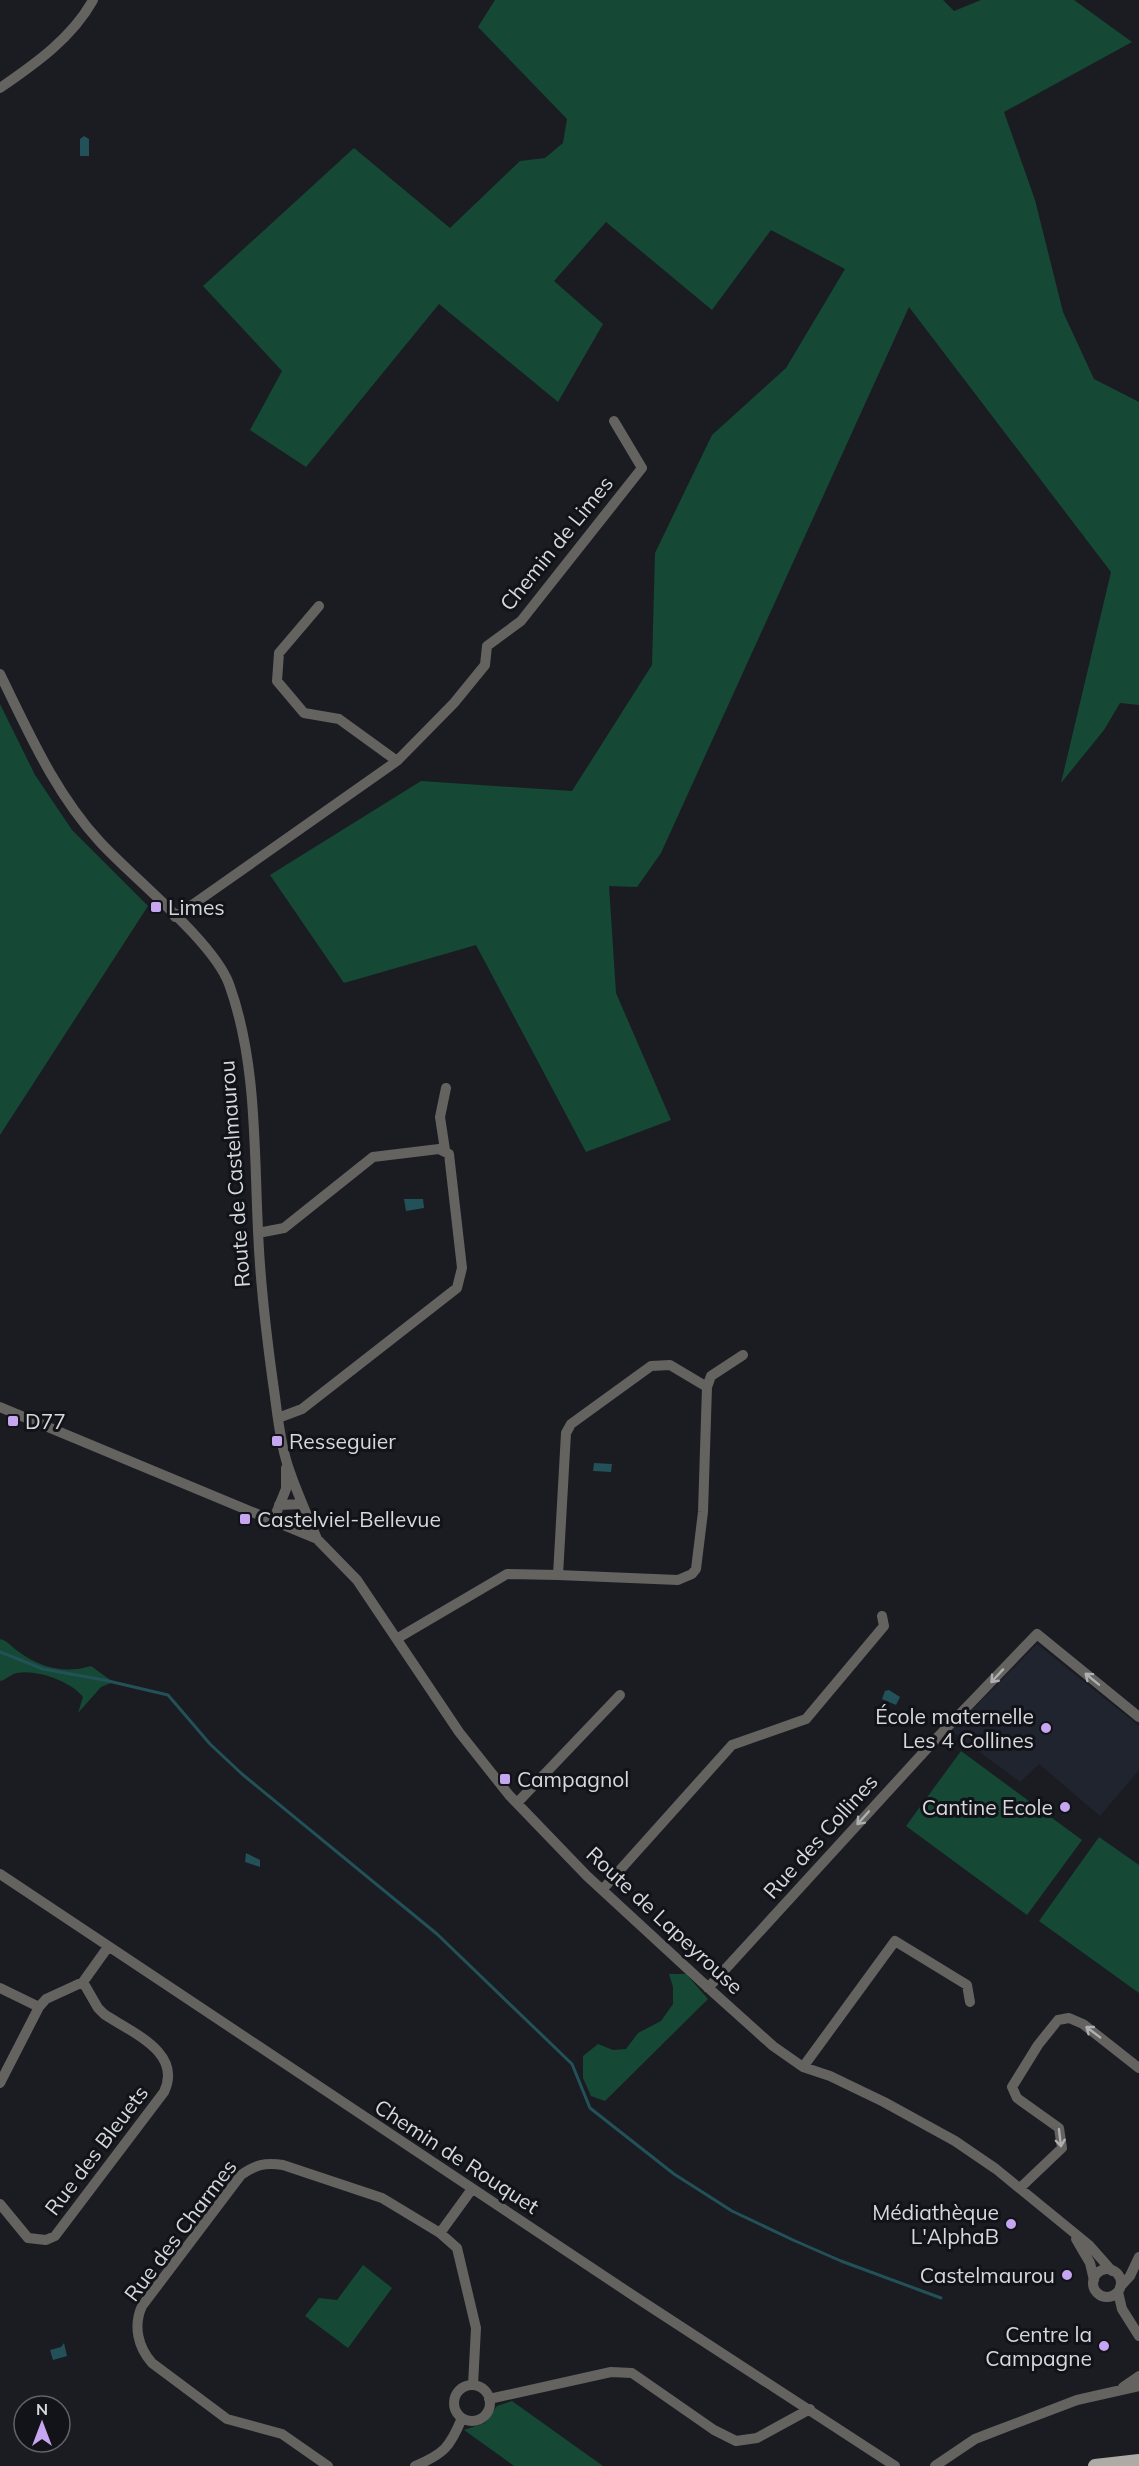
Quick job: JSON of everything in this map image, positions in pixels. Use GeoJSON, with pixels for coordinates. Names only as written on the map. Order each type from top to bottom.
{"type":"FeatureCollection","features":[{"type":"Feature","properties":{"kind":"main road"},"geometry":{"type":"LineString","coordinates":[[1095,2466],[1139,2461]]}},
{"type":"Feature","properties":{"kind":"street"},"geometry":{"type":"LineString","coordinates":[[0,88],[60,42],[82,21],[93,0]]}},
{"type":"Feature","properties":{"kind":"street","name":"Chemin de Limes"},"geometry":{"type":"LineString","coordinates":[[397,761],[454,704],[485,665],[487,646],[520,621],[642,468],[614,421]]}},
{"type":"Feature","properties":{"kind":"street"},"geometry":{"type":"LineString","coordinates":[[175,917],[397,761],[339,719],[304,713],[277,681],[279,653],[320,606]]}},
{"type":"Feature","properties":{"kind":"street","name":"Route de Castelmaurou"},"geometry":{"type":"LineString","coordinates":[[0,674],[54,783],[75,813],[100,843],[210,954],[228,981],[237,1011],[255,1127],[258,1233],[264,1319],[278,1418],[286,1461],[317,1539]]}},
{"type":"Feature","properties":{"kind":"street"},"geometry":{"type":"LineString","coordinates":[[278,1418],[302,1409],[457,1288],[462,1268],[451,1161],[445,1150],[440,1117],[446,1088]]}},
{"type":"Feature","properties":{"kind":"street"},"geometry":{"type":"LineString","coordinates":[[258,1233],[284,1228],[373,1157],[445,1150]]}},
{"type":"Feature","properties":{"kind":"street"},"geometry":{"type":"LineString","coordinates":[[398,1638],[507,1574],[678,1580],[692,1574],[696,1569],[703,1512],[707,1387],[711,1376],[743,1355]]}},
{"type":"Feature","properties":{"kind":"street"},"geometry":{"type":"LineString","coordinates":[[558,1575],[566,1433],[571,1424],[651,1366],[670,1365],[707,1387]]}},
{"type":"Feature","properties":{"kind":"street"},"geometry":{"type":"LineString","coordinates":[[0,1407],[317,1539]]}},
{"type":"Feature","properties":{"kind":"street","name":"Route de Castelmaurou"},"geometry":{"type":"LineString","coordinates":[[273,1521],[286,1489],[286,1461]]}},
{"type":"Feature","properties":{"kind":"street"},"geometry":{"type":"LineString","coordinates":[[279,1505],[302,1504]]}},
{"type":"Feature","properties":{"kind":"street","name":"Route de Lapeyrouse"},"geometry":{"type":"LineString","coordinates":[[317,1539],[357,1580],[459,1732],[517,1803],[602,1890],[708,1988],[773,2046],[803,2067],[872,2096],[955,2141],[1020,2188],[1089,2245],[1113,2271]]}},
{"type":"Feature","properties":{"kind":"street"},"geometry":{"type":"LineString","coordinates":[[602,1890],[732,1745],[806,1719],[884,1626],[882,1616]]}},
{"type":"Feature","properties":{"kind":"street","name":"Rue des Collines"},"geometry":{"type":"LineString","coordinates":[[708,1988],[934,1741],[1037,1634],[1138,1717]]}},
{"type":"Feature","properties":{"kind":"street"},"geometry":{"type":"LineString","coordinates":[[517,1803],[620,1695]]}},
{"type":"Feature","properties":{"kind":"street","name":"Chemin de Rouquet"},"geometry":{"type":"LineString","coordinates":[[0,1874],[896,2466]]}},
{"type":"Feature","properties":{"kind":"street"},"geometry":{"type":"LineString","coordinates":[[803,2067],[895,1941],[967,1984],[970,2002]]}},
{"type":"Feature","properties":{"kind":"street"},"geometry":{"type":"LineString","coordinates":[[0,2083],[39,2007],[46,1999],[84,1982],[108,1947]]}},
{"type":"Feature","properties":{"kind":"street","name":"Rue des Bleuets"},"geometry":{"type":"LineString","coordinates":[[0,2204],[28,2238],[46,2240],[56,2236],[170,2081],[170,2070],[160,2052],[104,2014],[98,2008],[84,1982]]}},
{"type":"Feature","properties":{"kind":"street"},"geometry":{"type":"LineString","coordinates":[[0,1988],[39,2007]]}},
{"type":"Feature","properties":{"kind":"street"},"geometry":{"type":"LineString","coordinates":[[1020,2188],[1062,2148],[1059,2128],[1017,2098],[1012,2087],[1038,2044],[1058,2020],[1069,2018],[1083,2024],[1139,2068]]}},
{"type":"Feature","properties":{"kind":"street","name":"Rue des Charmes"},"geometry":{"type":"LineString","coordinates":[[328,2466],[282,2434],[226,2419],[152,2363],[143,2353],[140,2343],[138,2315],[142,2306],[241,2175],[261,2164],[283,2166],[382,2198],[440,2233],[457,2248],[477,2328],[473,2385]]}},
{"type":"Feature","properties":{"kind":"street"},"geometry":{"type":"LineString","coordinates":[[440,2233],[472,2188]]}},
{"type":"Feature","properties":{"kind":"street","name":"Route de Lapeyrouse"},"geometry":{"type":"LineString","coordinates":[[1073,2234],[1090,2263],[1094,2280]]}},
{"type":"Feature","properties":{"kind":"street"},"geometry":{"type":"LineString","coordinates":[[1122,2309],[1095,2290],[1094,2280],[1099,2272],[1113,2271],[1137,2261]]}},
{"type":"Feature","properties":{"kind":"street"},"geometry":{"type":"LineString","coordinates":[[1105,2297],[1119,2290],[1130,2276],[1137,2261]]}},
{"type":"Feature","properties":{"kind":"street"},"geometry":{"type":"LineString","coordinates":[[1113,2271],[1120,2280],[1122,2309],[1139,2337]]}},
{"type":"Feature","properties":{"kind":"street"},"geometry":{"type":"LineString","coordinates":[[489,2399],[611,2372],[632,2373],[714,2430],[736,2441],[757,2438],[810,2409]]}},
{"type":"Feature","properties":{"kind":"street"},"geometry":{"type":"LineString","coordinates":[[1112,2393],[1133,2382],[1139,2376]]}},
{"type":"Feature","properties":{"kind":"street"},"geometry":{"type":"LineString","coordinates":[[473,2385],[484,2390],[489,2399],[489,2409],[482,2418],[472,2421],[462,2418],[454,2406],[456,2396],[462,2388],[473,2385]]}},
{"type":"Feature","properties":{"kind":"street"},"geometry":{"type":"LineString","coordinates":[[935,2466],[975,2439],[1077,2400],[1139,2386]]}},
{"type":"Feature","properties":{"kind":"street"},"geometry":{"type":"LineString","coordinates":[[415,2466],[438,2456],[447,2449],[462,2418]]}},
{"type":"Feature","properties":{"kind":"shaded area","name":"École maternelle Les 4 Collines"},"geometry":{"type":"Polygon","coordinates":[[[1037,1644],[1139,1726],[1139,1770],[1100,1816],[1039,1764],[1020,1782],[951,1731],[1037,1644]]]}},
{"type":"Feature","properties":{"kind":"green space"},"geometry":{"type":"Polygon","coordinates":[[[495,0],[943,0],[954,11],[981,0],[1074,0],[1132,42],[1004,112],[1035,200],[1063,312],[1094,379],[1139,402],[1139,705],[1120,703],[1104,730],[1061,783],[1111,572],[909,307],[661,853],[637,887],[609,886],[616,993],[671,1120],[586,1152],[476,945],[344,983],[270,875],[421,781],[572,791],[652,665],[655,553],[712,435],[786,368],[845,269],[771,230],[712,310],[606,222],[554,281],[603,324],[558,402],[439,304],[306,467],[250,430],[282,371],[203,286],[354,148],[450,228],[520,161],[545,158],[563,143],[567,119],[478,27],[495,0]]]}},
{"type":"Feature","properties":{"kind":"green space"},"geometry":{"type":"Polygon","coordinates":[[[0,704],[35,775],[72,830],[148,906],[0,1135],[0,704]]]}},
{"type":"Feature","properties":{"kind":"green space"},"geometry":{"type":"Polygon","coordinates":[[[0,1639],[6,1641],[27,1658],[45,1666],[72,1669],[91,1666],[113,1682],[101,1687],[78,1713],[83,1697],[63,1682],[44,1675],[25,1672],[0,1681],[0,1639]]]}},
{"type":"Feature","properties":{"kind":"green space"},"geometry":{"type":"Polygon","coordinates":[[[961,1751],[1082,1840],[1027,1915],[906,1826],[961,1751]]]}},
{"type":"Feature","properties":{"kind":"green space"},"geometry":{"type":"Polygon","coordinates":[[[1099,1837],[1139,1865],[1139,1993],[1039,1921],[1099,1837]]]}},
{"type":"Feature","properties":{"kind":"green space"},"geometry":{"type":"Polygon","coordinates":[[[669,1974],[686,1974],[708,1999],[605,2101],[591,2096],[583,2078],[583,2056],[598,2044],[613,2050],[626,2049],[638,2033],[661,2021],[673,2004],[673,1987],[669,1974]]]}},
{"type":"Feature","properties":{"kind":"green space"},"geometry":{"type":"Polygon","coordinates":[[[363,2265],[392,2288],[348,2348],[305,2316],[319,2298],[337,2300],[363,2265]]]}},
{"type":"Feature","properties":{"kind":"green space"},"geometry":{"type":"Polygon","coordinates":[[[512,2401],[603,2466],[514,2466],[464,2430],[485,2423],[497,2406],[512,2401]]]}},
{"type":"Feature","properties":{"kind":"water"},"geometry":{"type":"Polygon","coordinates":[[[84,136],[89,139],[89,156],[80,156],[80,139],[84,136]]]}},
{"type":"Feature","properties":{"kind":"water"},"geometry":{"type":"Polygon","coordinates":[[[404,1199],[423,1199],[424,1208],[406,1211],[404,1199]]]}},
{"type":"Feature","properties":{"kind":"water"},"geometry":{"type":"Polygon","coordinates":[[[594,1463],[612,1464],[611,1472],[593,1471],[594,1463]]]}},
{"type":"Feature","properties":{"kind":"water"},"geometry":{"type":"Polygon","coordinates":[[[889,1690],[900,1697],[896,1705],[882,1699],[885,1691],[889,1690]]]}},
{"type":"Feature","properties":{"kind":"water"},"geometry":{"type":"Polygon","coordinates":[[[246,1853],[260,1860],[260,1867],[245,1862],[246,1853]]]}},
{"type":"Feature","properties":{"kind":"water"},"geometry":{"type":"Polygon","coordinates":[[[64,2343],[67,2356],[53,2360],[50,2350],[61,2347],[64,2343]]]}},
{"type":"Feature","properties":{"kind":"waterway"},"geometry":{"type":"LineString","coordinates":[[0,1652],[43,1669],[168,1695],[210,1744],[242,1774],[437,1934],[572,2064],[590,2108],[674,2174],[732,2211],[793,2240],[841,2261],[941,2298]]}},
{"type":"Feature","properties":{"kind":"place","name":"Limes"},"geometry":{"type":"Point","coordinates":[156,907]}},
{"type":"Feature","properties":{"kind":"place","name":"D77"},"geometry":{"type":"Point","coordinates":[13,1421]}},
{"type":"Feature","properties":{"kind":"place","name":"Resseguier"},"geometry":{"type":"Point","coordinates":[277,1441]}},
{"type":"Feature","properties":{"kind":"place","name":"Castelviel-Bellevue"},"geometry":{"type":"Point","coordinates":[245,1519]}},
{"type":"Feature","properties":{"kind":"place","name":"École maternelle Les 4 Collines"},"geometry":{"type":"Point","coordinates":[1046,1728]}},
{"type":"Feature","properties":{"kind":"place","name":"Campagnol"},"geometry":{"type":"Point","coordinates":[505,1779]}},
{"type":"Feature","properties":{"kind":"place","name":"Cantine Ecole"},"geometry":{"type":"Point","coordinates":[1065,1807]}},
{"type":"Feature","properties":{"kind":"place","name":"Médiathèque L'AlphaB"},"geometry":{"type":"Point","coordinates":[1011,2224]}},
{"type":"Feature","properties":{"kind":"place","name":"Castelmaurou"},"geometry":{"type":"Point","coordinates":[1067,2275]}},
{"type":"Feature","properties":{"kind":"place","name":"Centre la Campagne"},"geometry":{"type":"Point","coordinates":[1104,2346]}}]}
